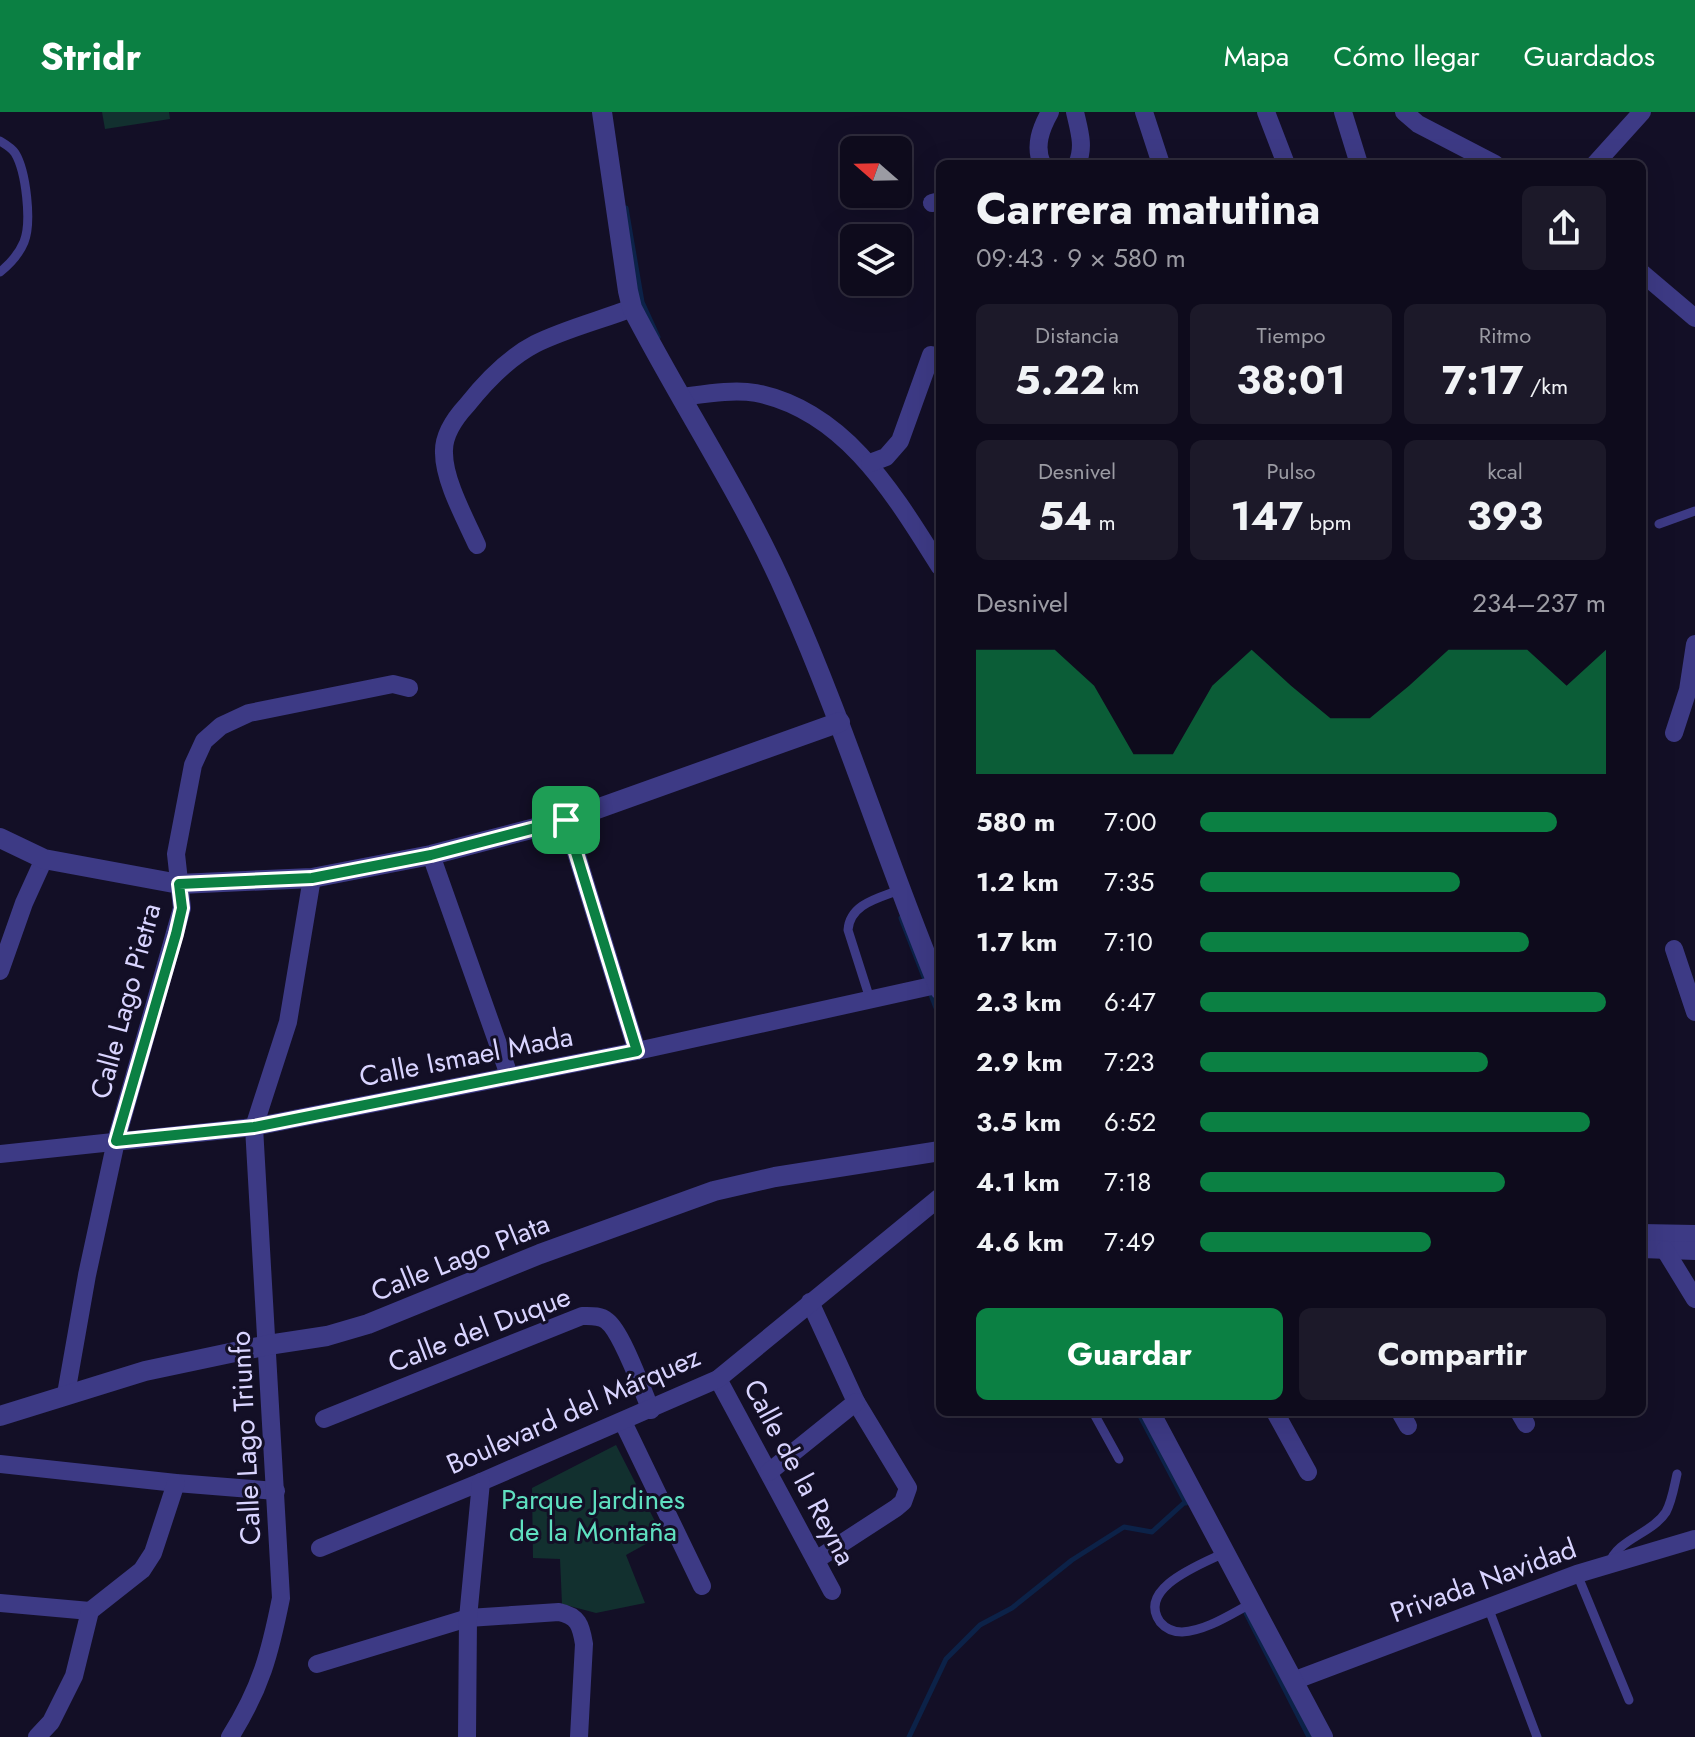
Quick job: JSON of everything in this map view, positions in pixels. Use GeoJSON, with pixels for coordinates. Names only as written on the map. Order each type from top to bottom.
{"type":"FeatureCollection","features":[{"type":"Feature","properties":{"kind":"street"},"geometry":{"type":"LineString","coordinates":[[602,112],[632,308],[767,553],[840,722],[936,975]]}},
{"type":"Feature","properties":{"kind":"street"},"geometry":{"type":"LineString","coordinates":[[1040,160],[1039,142],[1050,112]]}},
{"type":"Feature","properties":{"kind":"street"},"geometry":{"type":"LineString","coordinates":[[1075,112],[1081,137],[1079,160]]}},
{"type":"Feature","properties":{"kind":"street"},"geometry":{"type":"LineString","coordinates":[[1144,112],[1160,160]]}},
{"type":"Feature","properties":{"kind":"street"},"geometry":{"type":"LineString","coordinates":[[1266,112],[1284,160]]}},
{"type":"Feature","properties":{"kind":"street"},"geometry":{"type":"LineString","coordinates":[[1343,112],[1358,160]]}},
{"type":"Feature","properties":{"kind":"street"},"geometry":{"type":"LineString","coordinates":[[1404,112],[1418,124],[1487,160]]}},
{"type":"Feature","properties":{"kind":"street"},"geometry":{"type":"LineString","coordinates":[[1599,160],[1642,112]]}},
{"type":"Feature","properties":{"kind":"street"},"geometry":{"type":"LineString","coordinates":[[1646,276],[1695,318]]}},
{"type":"Feature","properties":{"kind":"street"},"geometry":{"type":"LineString","coordinates":[[477,545],[448,474],[444,454],[446,436],[459,414],[482,386],[510,360],[535,344],[632,308]]}},
{"type":"Feature","properties":{"kind":"street"},"geometry":{"type":"LineString","coordinates":[[870,463],[886,457],[900,441],[931,355]]}},
{"type":"Feature","properties":{"kind":"street"},"geometry":{"type":"LineString","coordinates":[[682,397],[755,393],[791,404],[825,424],[870,463],[936,561]]}},
{"type":"Feature","properties":{"kind":"street"},"geometry":{"type":"LineString","coordinates":[[1674,733],[1688,690],[1695,644]]}},
{"type":"Feature","properties":{"kind":"street","name":"Calle Lago Pietra"},"geometry":{"type":"LineString","coordinates":[[66,1394],[87,1275],[116,1141],[182,908],[176,854],[193,765],[204,741],[221,726],[249,713],[393,684],[409,688]]}},
{"type":"Feature","properties":{"kind":"street"},"geometry":{"type":"LineString","coordinates":[[0,838],[44,859],[179,884],[312,878],[431,855],[566,820],[840,722]]}},
{"type":"Feature","properties":{"kind":"street"},"geometry":{"type":"LineString","coordinates":[[566,820],[637,1051]]}},
{"type":"Feature","properties":{"kind":"street"},"geometry":{"type":"LineString","coordinates":[[431,855],[509,1075]]}},
{"type":"Feature","properties":{"kind":"street"},"geometry":{"type":"LineString","coordinates":[[0,971],[24,903],[44,859]]}},
{"type":"Feature","properties":{"kind":"street"},"geometry":{"type":"LineString","coordinates":[[254,1127],[288,1022],[312,878]]}},
{"type":"Feature","properties":{"kind":"street"},"geometry":{"type":"LineString","coordinates":[[1674,949],[1695,1012]]}},
{"type":"Feature","properties":{"kind":"street","name":"Calle Ismael Mada"},"geometry":{"type":"LineString","coordinates":[[0,1154],[254,1127],[637,1051],[936,984]]}},
{"type":"Feature","properties":{"kind":"street","name":"Calle Lago Triunfo"},"geometry":{"type":"LineString","coordinates":[[230,1737],[253,1697],[269,1658],[281,1598],[254,1127]]}},
{"type":"Feature","properties":{"kind":"street","name":"Calle Lago Plata"},"geometry":{"type":"LineString","coordinates":[[0,1416],[145,1371],[327,1336],[368,1324],[554,1248],[714,1191],[775,1177],[936,1152]]}},
{"type":"Feature","properties":{"kind":"street","name":"Boulevard del Márquez"},"geometry":{"type":"LineString","coordinates":[[320,1548],[623,1422],[718,1379],[936,1200]]}},
{"type":"Feature","properties":{"kind":"street"},"geometry":{"type":"LineString","coordinates":[[1646,1233],[1695,1234]]}},
{"type":"Feature","properties":{"kind":"street"},"geometry":{"type":"LineString","coordinates":[[1646,1249],[1695,1251]]}},
{"type":"Feature","properties":{"kind":"street"},"geometry":{"type":"LineString","coordinates":[[1665,1250],[1695,1299]]}},
{"type":"Feature","properties":{"kind":"street"},"geometry":{"type":"LineString","coordinates":[[810,1302],[856,1402],[907,1482],[903,1502],[816,1560]]}},
{"type":"Feature","properties":{"kind":"street","name":"Calle del Duque"},"geometry":{"type":"LineString","coordinates":[[324,1419],[582,1316],[607,1320],[616,1332],[651,1410]]}},
{"type":"Feature","properties":{"kind":"street","name":"Calle de la Reyna"},"geometry":{"type":"LineString","coordinates":[[718,1379],[832,1591]]}},
{"type":"Feature","properties":{"kind":"street"},"geometry":{"type":"LineString","coordinates":[[769,1472],[856,1402]]}},
{"type":"Feature","properties":{"kind":"street"},"geometry":{"type":"LineString","coordinates":[[1152,1416],[1323,1737]]}},
{"type":"Feature","properties":{"kind":"street"},"geometry":{"type":"LineString","coordinates":[[1277,1416],[1308,1472]]}},
{"type":"Feature","properties":{"kind":"street"},"geometry":{"type":"LineString","coordinates":[[623,1422],[702,1586]]}},
{"type":"Feature","properties":{"kind":"street"},"geometry":{"type":"LineString","coordinates":[[0,1464],[276,1491]]}},
{"type":"Feature","properties":{"kind":"street"},"geometry":{"type":"LineString","coordinates":[[467,1737],[468,1618],[481,1482]]}},
{"type":"Feature","properties":{"kind":"street"},"geometry":{"type":"LineString","coordinates":[[37,1737],[51,1722],[74,1676],[90,1611],[142,1570],[153,1553],[176,1483]]}},
{"type":"Feature","properties":{"kind":"street","name":"Privada Navidad"},"geometry":{"type":"LineString","coordinates":[[1293,1681],[1577,1574],[1695,1539]]}},
{"type":"Feature","properties":{"kind":"street"},"geometry":{"type":"LineString","coordinates":[[0,1603],[90,1611]]}},
{"type":"Feature","properties":{"kind":"street"},"geometry":{"type":"LineString","coordinates":[[317,1664],[468,1618],[559,1612],[576,1618],[582,1629],[584,1644],[579,1737]]}},
{"type":"Feature","properties":{"kind":"lane"},"geometry":{"type":"LineString","coordinates":[[0,141],[14,151],[23,178],[27,213],[25,240],[12,262],[0,272]]}},
{"type":"Feature","properties":{"kind":"lane"},"geometry":{"type":"LineString","coordinates":[[1659,524],[1695,511]]}},
{"type":"Feature","properties":{"kind":"lane"},"geometry":{"type":"LineString","coordinates":[[870,999],[848,930],[849,919],[855,910],[902,889]]}},
{"type":"Feature","properties":{"kind":"lane"},"geometry":{"type":"LineString","coordinates":[[1095,1416],[1119,1459]]}},
{"type":"Feature","properties":{"kind":"lane"},"geometry":{"type":"LineString","coordinates":[[1609,1564],[1620,1547],[1650,1529],[1667,1510],[1677,1474]]}},
{"type":"Feature","properties":{"kind":"lane"},"geometry":{"type":"LineString","coordinates":[[1226,1553],[1168,1582],[1155,1605],[1157,1616],[1169,1630],[1199,1630],[1252,1603]]}},
{"type":"Feature","properties":{"kind":"lane"},"geometry":{"type":"LineString","coordinates":[[1577,1574],[1629,1700]]}},
{"type":"Feature","properties":{"kind":"lane"},"geometry":{"type":"LineString","coordinates":[[1488,1607],[1537,1737]]}},
{"type":"Feature","properties":{"kind":"green space"},"geometry":{"type":"Polygon","coordinates":[[[102,112],[169,112],[170,119],[105,129],[102,112]]]}},
{"type":"Feature","properties":{"kind":"green space","name":"Parque Jardines de la Montaña"},"geometry":{"type":"Polygon","coordinates":[[[616,1445],[662,1535],[626,1555],[645,1603],[596,1613],[562,1604],[560,1559],[533,1558],[532,1488],[616,1445]]]}},
{"type":"Feature","properties":{"kind":"waterway"},"geometry":{"type":"LineString","coordinates":[[626,208],[642,302],[658,337]]}},
{"type":"Feature","properties":{"kind":"waterway"},"geometry":{"type":"LineString","coordinates":[[901,918],[936,1008]]}},
{"type":"Feature","properties":{"kind":"waterway"},"geometry":{"type":"LineString","coordinates":[[1140,1416],[1186,1503]]}},
{"type":"Feature","properties":{"kind":"waterway"},"geometry":{"type":"LineString","coordinates":[[909,1737],[946,1659],[980,1625],[1012,1608],[1072,1560],[1124,1527],[1152,1532],[1185,1502]]}},
{"type":"Feature","properties":{"kind":"waterway"},"geometry":{"type":"LineString","coordinates":[[1246,1613],[1309,1737]]}},
{"type":"Feature","properties":{"kind":"route"},"geometry":{"type":"LineString","coordinates":[[566,820],[637,1051],[254,1127],[116,1141],[176,934],[182,908],[179,884],[312,878],[431,855],[566,820]]}}]}
